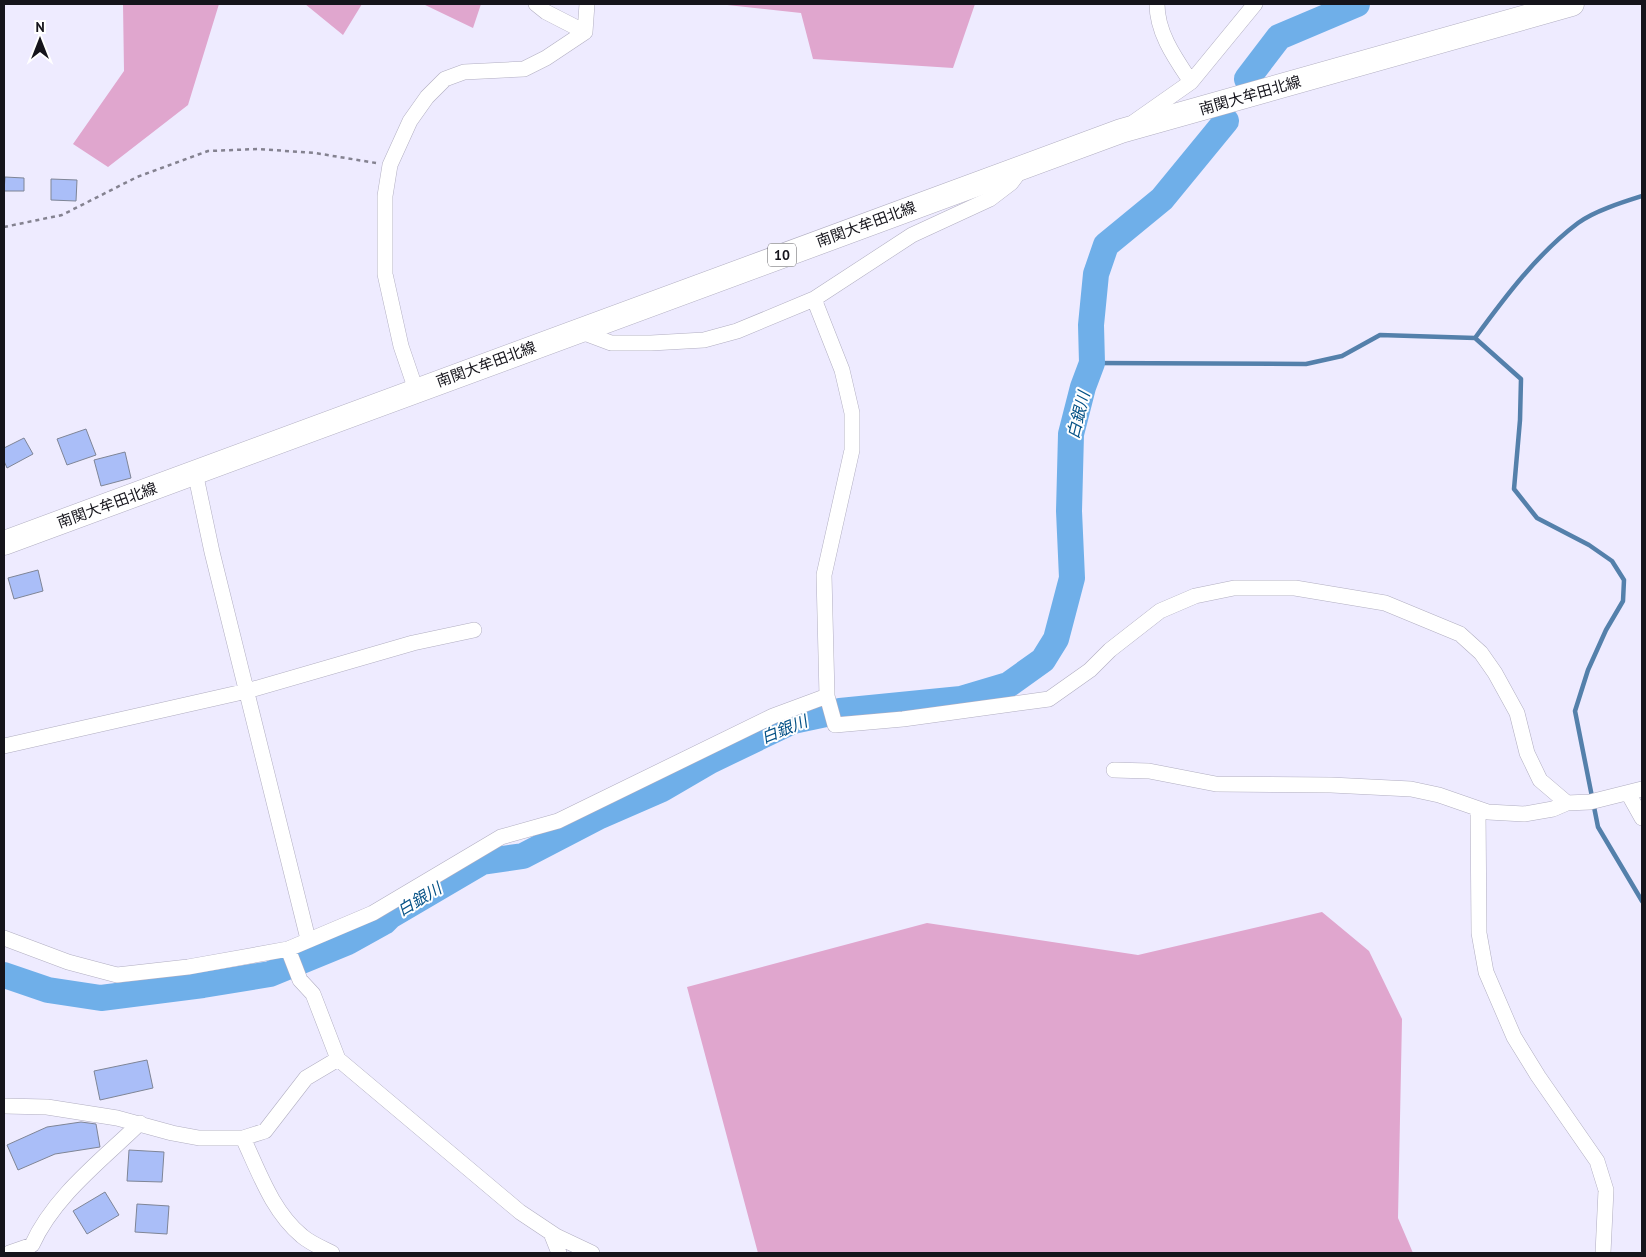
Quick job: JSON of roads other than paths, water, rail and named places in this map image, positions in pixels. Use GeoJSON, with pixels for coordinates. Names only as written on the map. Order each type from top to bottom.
{"type":"FeatureCollection","features":[{"type":"Feature","properties":{"kind":"main road","name":"南関大牟田北線"},"geometry":{"type":"LineString","coordinates":[[4,543],[1122,131],[1572,4]]}},
{"type":"Feature","properties":{"kind":"street"},"geometry":{"type":"LineString","coordinates":[[536,4],[546,12],[585,32]]}},
{"type":"Feature","properties":{"kind":"street"},"geometry":{"type":"LineString","coordinates":[[585,32],[587,4]]}},
{"type":"Feature","properties":{"kind":"street"},"geometry":{"type":"LineString","coordinates":[[1157,4],[1157,12],[1170,50],[1191,82]]}},
{"type":"Feature","properties":{"kind":"street"},"geometry":{"type":"LineString","coordinates":[[1122,131],[1191,82],[1256,4]]}},
{"type":"Feature","properties":{"kind":"street"},"geometry":{"type":"LineString","coordinates":[[416,390],[401,346],[385,274],[385,196],[390,165],[410,121],[426,97],[445,79],[464,72],[524,69],[546,58],[585,32]]}},
{"type":"Feature","properties":{"kind":"street"},"geometry":{"type":"LineString","coordinates":[[578,330],[611,342],[704,340],[737,332],[814,299],[912,235],[990,199],[1011,183],[1024,166]]}},
{"type":"Feature","properties":{"kind":"street"},"geometry":{"type":"LineString","coordinates":[[814,299],[842,370],[852,413],[852,450],[824,575],[828,701],[835,725],[903,720],[1049,699],[1090,670],[1110,650],[1160,611],[1195,596],[1234,588],[1295,588],[1385,603],[1460,634],[1481,653],[1495,673],[1517,713],[1527,753],[1540,780],[1567,803]]}},
{"type":"Feature","properties":{"kind":"street"},"geometry":{"type":"LineString","coordinates":[[195,472],[212,552],[308,939]]}},
{"type":"Feature","properties":{"kind":"street"},"geometry":{"type":"LineString","coordinates":[[4,746],[247,691],[413,644],[474,630]]}},
{"type":"Feature","properties":{"kind":"street"},"geometry":{"type":"LineString","coordinates":[[4,938],[88,968],[117,975],[188,967],[288,949],[373,913],[502,837],[558,821],[773,716],[828,701]]}},
{"type":"Feature","properties":{"kind":"street"},"geometry":{"type":"LineString","coordinates":[[1114,770],[1149,771],[1216,784],[1331,785],[1411,789],[1439,795],[1488,812],[1524,814],[1553,809],[1567,803],[1590,802],[1635,791],[1642,818]]}},
{"type":"Feature","properties":{"kind":"street"},"geometry":{"type":"LineString","coordinates":[[1478,809],[1480,933],[1486,972],[1514,1037],[1538,1076],[1598,1160],[1606,1190],[1603,1253]]}},
{"type":"Feature","properties":{"kind":"street"},"geometry":{"type":"LineString","coordinates":[[288,949],[300,980],[312,994],[338,1059],[520,1212],[551,1233],[592,1253]]}},
{"type":"Feature","properties":{"kind":"street"},"geometry":{"type":"LineString","coordinates":[[4,1106],[47,1107],[140,1124],[199,1138],[243,1138],[265,1131],[306,1078],[338,1059]]}},
{"type":"Feature","properties":{"kind":"street"},"geometry":{"type":"LineString","coordinates":[[9,1253],[34,1249],[42,1223],[71,1190],[140,1124]]}},
{"type":"Feature","properties":{"kind":"street"},"geometry":{"type":"LineString","coordinates":[[243,1138],[267,1190],[283,1218],[303,1238],[332,1253]]}},
{"type":"Feature","properties":{"kind":"street"},"geometry":{"type":"LineString","coordinates":[[551,1233],[559,1253]]}},
{"type":"Feature","properties":{"kind":"waterway","name":"白銀川"},"geometry":{"type":"LineString","coordinates":[[1247,79],[1279,37],[1357,4]]}},
{"type":"Feature","properties":{"kind":"waterway","name":"白銀川"},"geometry":{"type":"LineString","coordinates":[[4,975],[48,990],[101,998],[270,974],[348,942],[482,862],[523,856],[600,816],[662,789],[710,761],[793,721],[840,711],[961,699],[1008,685],[1043,660],[1056,639],[1072,578],[1069,511],[1071,434],[1083,387],[1092,363],[1091,325],[1096,274],[1106,245],[1162,199],[1226,121]]}},
{"type":"Feature","properties":{"kind":"waterway"},"geometry":{"type":"LineString","coordinates":[[1475,338],[1522,277],[1563,235],[1592,215],[1642,196]]}},
{"type":"Feature","properties":{"kind":"waterway"},"geometry":{"type":"LineString","coordinates":[[1092,363],[1306,364],[1342,356],[1380,335],[1475,338],[1521,379],[1520,420],[1514,489],[1537,518],[1589,545],[1612,561],[1624,580],[1623,601],[1606,630],[1588,670],[1575,711],[1598,827],[1642,901]]}}]}
